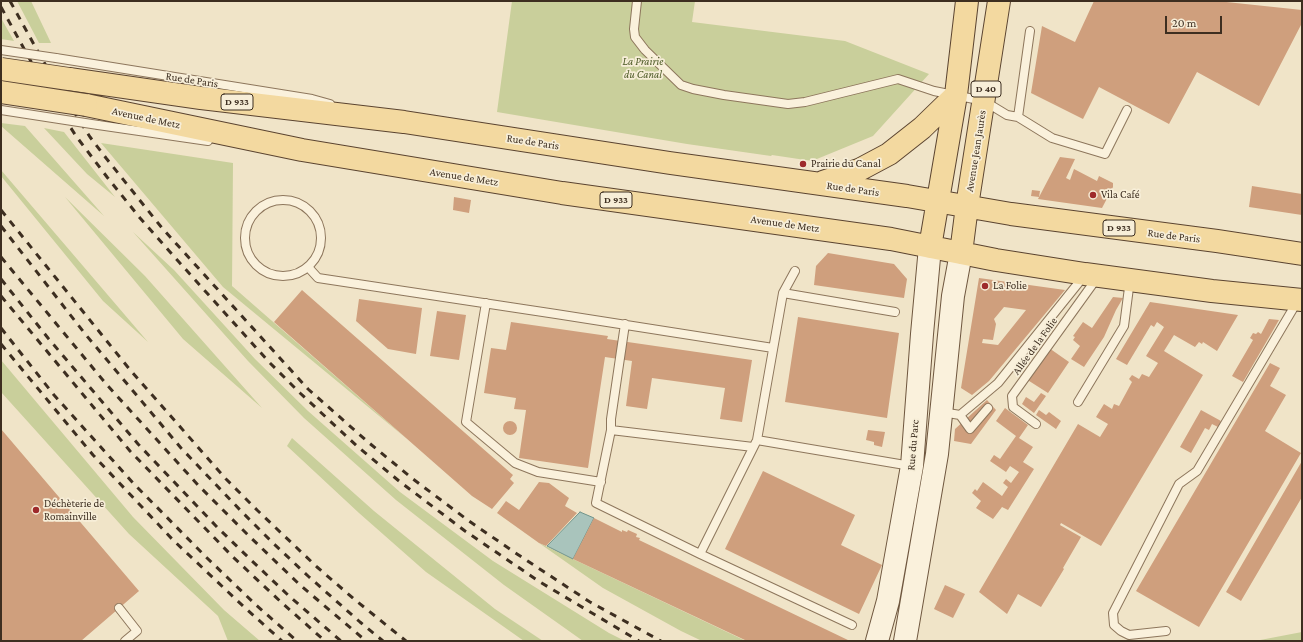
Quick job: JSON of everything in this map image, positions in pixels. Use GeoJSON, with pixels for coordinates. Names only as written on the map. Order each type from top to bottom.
{"type":"FeatureCollection","features":[{"type":"Feature","properties":{"kind":"main road","name":"D 40"},"geometry":{"type":"LineString","coordinates":[[930,247],[956,95],[967,1]]}},
{"type":"Feature","properties":{"kind":"main road","name":"Avenue Jean Jaurès"},"geometry":{"type":"LineString","coordinates":[[967,206],[999,1]]}},
{"type":"Feature","properties":{"kind":"main road","name":"Rue de Paris"},"geometry":{"type":"LineString","coordinates":[[1,68],[201,98],[404,122],[670,163],[937,201],[1011,214],[1209,240],[1302,254]]}},
{"type":"Feature","properties":{"kind":"main road","name":"Avenue de Metz"},"geometry":{"type":"LineString","coordinates":[[1,92],[86,105],[302,150],[562,193],[891,239],[930,247]]}},
{"type":"Feature","properties":{"kind":"main road"},"geometry":{"type":"LineString","coordinates":[[819,184],[859,170],[889,154],[922,128],[956,95]]}},
{"type":"Feature","properties":{"kind":"main road","name":"D 40"},"geometry":{"type":"LineString","coordinates":[[961,253],[967,206]]}},
{"type":"Feature","properties":{"kind":"main road","name":"D 933"},"geometry":{"type":"LineString","coordinates":[[930,247],[996,260],[1092,275],[1212,291],[1300,300]]}},
{"type":"Feature","properties":{"kind":"main road","name":"Rue du Parc"},"geometry":{"type":"LineString","coordinates":[[877,641],[888,601],[912,466],[930,247]]}},
{"type":"Feature","properties":{"kind":"main road","name":"Rue du Parc"},"geometry":{"type":"LineString","coordinates":[[904,641],[937,454],[950,414],[953,296],[961,253]]}},
{"type":"Feature","properties":{"kind":"lane"},"geometry":{"type":"LineString","coordinates":[[637,1],[634,28],[635,36],[645,50],[681,85],[687,87],[724,95],[788,104],[805,102],[898,79],[934,91],[984,101],[1007,115],[1018,117],[1052,138],[1105,154],[1127,110]]}},
{"type":"Feature","properties":{"kind":"lane"},"geometry":{"type":"LineString","coordinates":[[1018,117],[1030,31]]}},
{"type":"Feature","properties":{"kind":"lane","name":"Rue de Paris"},"geometry":{"type":"LineString","coordinates":[[1,50],[312,99],[404,122]]}},
{"type":"Feature","properties":{"kind":"lane"},"geometry":{"type":"LineString","coordinates":[[1,110],[224,142],[302,150]]}},
{"type":"Feature","properties":{"kind":"lane"},"geometry":{"type":"LineString","coordinates":[[276,200],[288,200],[300,204],[310,212],[317,222],[321,234],[318,252],[308,268],[296,274],[284,277],[271,275],[260,269],[251,260],[246,248],[244,236],[247,223],[254,212],[264,205],[276,200]]}},
{"type":"Feature","properties":{"kind":"lane"},"geometry":{"type":"LineString","coordinates":[[308,268],[318,278],[625,324],[772,348]]}},
{"type":"Feature","properties":{"kind":"lane"},"geometry":{"type":"LineString","coordinates":[[700,554],[755,444],[783,293],[795,271]]}},
{"type":"Feature","properties":{"kind":"lane"},"geometry":{"type":"LineString","coordinates":[[988,408],[970,429],[950,414],[998,383],[1092,275]]}},
{"type":"Feature","properties":{"kind":"lane","name":"Allée de la Folie"},"geometry":{"type":"LineString","coordinates":[[1036,424],[1013,407],[1012,396],[1092,275]]}},
{"type":"Feature","properties":{"kind":"lane"},"geometry":{"type":"LineString","coordinates":[[1078,402],[1124,326],[1130,280]]}},
{"type":"Feature","properties":{"kind":"lane"},"geometry":{"type":"LineString","coordinates":[[783,293],[895,312]]}},
{"type":"Feature","properties":{"kind":"lane"},"geometry":{"type":"LineString","coordinates":[[1166,631],[1129,635],[1114,625],[1113,613],[1179,484],[1197,471],[1300,300]]}},
{"type":"Feature","properties":{"kind":"lane"},"geometry":{"type":"LineString","coordinates":[[486,303],[466,422],[515,463],[538,472],[600,482]]}},
{"type":"Feature","properties":{"kind":"lane"},"geometry":{"type":"LineString","coordinates":[[625,324],[611,418],[611,430],[596,504],[852,625]]}},
{"type":"Feature","properties":{"kind":"lane"},"geometry":{"type":"LineString","coordinates":[[611,430],[755,444],[912,466]]}},
{"type":"Feature","properties":{"kind":"lane"},"geometry":{"type":"LineString","coordinates":[[119,608],[137,631],[125,641]]}},
{"type":"Feature","properties":{"kind":"green space"},"geometry":{"type":"Polygon","coordinates":[[[17,1],[31,1],[51,43],[39,43],[17,1]]]}},
{"type":"Feature","properties":{"kind":"green space","name":"La Prairie du Canal"},"geometry":{"type":"Polygon","coordinates":[[[512,1],[695,1],[692,22],[845,41],[929,74],[873,136],[812,161],[687,144],[497,112],[512,1]]]}},
{"type":"Feature","properties":{"kind":"green space"},"geometry":{"type":"Polygon","coordinates":[[[1,18],[14,41],[1,39],[1,18]]]}},
{"type":"Feature","properties":{"kind":"green space"},"geometry":{"type":"Polygon","coordinates":[[[1,123],[25,126],[104,216],[1,126],[1,123]]]}},
{"type":"Feature","properties":{"kind":"green space"},"geometry":{"type":"Polygon","coordinates":[[[44,128],[64,132],[115,197],[87,174],[44,128]]]}},
{"type":"Feature","properties":{"kind":"green space"},"geometry":{"type":"Polygon","coordinates":[[[101,143],[233,163],[232,286],[407,439],[223,287],[101,143]]]}},
{"type":"Feature","properties":{"kind":"green space"},"geometry":{"type":"Polygon","coordinates":[[[1,170],[148,342],[103,301],[1,176],[1,170]]]}},
{"type":"Feature","properties":{"kind":"green space"},"geometry":{"type":"Polygon","coordinates":[[[65,197],[145,276],[262,408],[183,339],[65,197]]]}},
{"type":"Feature","properties":{"kind":"green space"},"geometry":{"type":"Polygon","coordinates":[[[133,232],[174,270],[255,359],[308,411],[400,492],[493,561],[609,633],[625,641],[583,641],[504,585],[396,500],[304,418],[248,361],[133,232]]]}},
{"type":"Feature","properties":{"kind":"green space"},"geometry":{"type":"Polygon","coordinates":[[[1,360],[133,517],[224,610],[260,641],[228,641],[218,616],[129,534],[1,392],[1,360]]]}},
{"type":"Feature","properties":{"kind":"green space"},"geometry":{"type":"Polygon","coordinates":[[[292,438],[374,511],[495,609],[543,641],[524,641],[426,572],[359,513],[287,446],[292,438]]]}},
{"type":"Feature","properties":{"kind":"green space"},"geometry":{"type":"Polygon","coordinates":[[[539,543],[746,641],[702,641],[603,588],[539,543]]]}},
{"type":"Feature","properties":{"kind":"green space"},"geometry":{"type":"Polygon","coordinates":[[[1302,632],[1302,641],[1255,641],[1302,632]]]}},
{"type":"Feature","properties":{"kind":"water"},"geometry":{"type":"Polygon","coordinates":[[[580,512],[594,518],[573,559],[547,546],[580,512]]]}},
{"type":"Feature","properties":{"kind":"building"},"geometry":{"type":"Polygon","coordinates":[[[1094,1],[1217,1],[1302,10],[1302,23],[1259,106],[1197,72],[1169,124],[1099,87],[1083,119],[1031,93],[1042,26],[1075,42],[1094,1]]]}},
{"type":"Feature","properties":{"kind":"building"},"geometry":{"type":"Polygon","coordinates":[[[1060,157],[1075,159],[1066,178],[1070,180],[1074,169],[1097,181],[1099,176],[1113,183],[1113,187],[1102,208],[1038,199],[1060,157]]]}},
{"type":"Feature","properties":{"kind":"building"},"geometry":{"type":"Polygon","coordinates":[[[1252,186],[1302,194],[1302,215],[1249,207],[1252,186]]]}},
{"type":"Feature","properties":{"kind":"building"},"geometry":{"type":"Polygon","coordinates":[[[1032,190],[1040,191],[1039,197],[1031,196],[1032,190]]]}},
{"type":"Feature","properties":{"kind":"building"},"geometry":{"type":"Polygon","coordinates":[[[454,197],[471,200],[469,213],[453,210],[454,197]]]}},
{"type":"Feature","properties":{"kind":"building"},"geometry":{"type":"Polygon","coordinates":[[[828,253],[894,264],[907,279],[904,298],[814,285],[816,266],[828,253]]]}},
{"type":"Feature","properties":{"kind":"building"},"geometry":{"type":"Polygon","coordinates":[[[979,278],[1065,290],[989,381],[972,395],[961,388],[979,278]],[[1004,307],[994,319],[996,324],[993,340],[983,339],[982,343],[998,345],[1026,310],[1004,307]]]}},
{"type":"Feature","properties":{"kind":"building"},"geometry":{"type":"Polygon","coordinates":[[[302,290],[513,475],[510,479],[514,483],[492,509],[472,496],[274,322],[302,290]]]}},
{"type":"Feature","properties":{"kind":"building"},"geometry":{"type":"Polygon","coordinates":[[[1113,297],[1123,298],[1104,337],[1084,367],[1071,359],[1080,346],[1073,340],[1075,337],[1073,336],[1083,322],[1092,328],[1113,297]]]}},
{"type":"Feature","properties":{"kind":"building"},"geometry":{"type":"Polygon","coordinates":[[[359,299],[422,308],[416,354],[388,349],[356,321],[359,299]]]}},
{"type":"Feature","properties":{"kind":"building"},"geometry":{"type":"Polygon","coordinates":[[[1150,302],[1238,315],[1217,351],[1203,342],[1202,344],[1199,342],[1195,347],[1174,335],[1164,351],[1203,375],[1101,546],[1061,523],[1060,525],[1081,537],[1063,568],[1064,569],[1041,607],[1018,594],[1007,614],[979,592],[1078,424],[1100,437],[1108,424],[1096,417],[1104,404],[1112,409],[1114,404],[1119,406],[1132,382],[1129,379],[1132,375],[1139,379],[1142,374],[1149,377],[1158,363],[1146,356],[1164,327],[1157,322],[1154,327],[1151,325],[1127,365],[1116,359],[1150,302]]]}},
{"type":"Feature","properties":{"kind":"building"},"geometry":{"type":"Polygon","coordinates":[[[437,311],[466,315],[459,360],[430,356],[437,311]]]}},
{"type":"Feature","properties":{"kind":"building"},"geometry":{"type":"Polygon","coordinates":[[[798,317],[899,333],[887,418],[785,402],[798,317]]]}},
{"type":"Feature","properties":{"kind":"building"},"geometry":{"type":"Polygon","coordinates":[[[1269,319],[1279,320],[1243,382],[1232,376],[1253,340],[1250,338],[1253,333],[1256,334],[1258,332],[1261,334],[1269,319]]]}},
{"type":"Feature","properties":{"kind":"building"},"geometry":{"type":"Polygon","coordinates":[[[511,322],[608,336],[607,339],[752,360],[742,422],[720,419],[725,388],[652,378],[647,409],[626,406],[632,361],[605,357],[588,468],[519,458],[526,410],[514,409],[516,398],[484,393],[491,348],[506,350],[511,322]]]}},
{"type":"Feature","properties":{"kind":"building"},"geometry":{"type":"Polygon","coordinates":[[[1049,348],[1069,362],[1048,393],[1026,379],[1049,348]]]}},
{"type":"Feature","properties":{"kind":"building"},"geometry":{"type":"Polygon","coordinates":[[[1270,363],[1280,368],[1270,386],[1286,395],[1265,431],[1301,453],[1199,627],[1136,591],[1270,363]]]}},
{"type":"Feature","properties":{"kind":"building"},"geometry":{"type":"Polygon","coordinates":[[[1041,393],[1046,396],[1034,413],[1022,404],[1026,397],[1034,402],[1041,393]]]}},
{"type":"Feature","properties":{"kind":"building"},"geometry":{"type":"Polygon","coordinates":[[[987,400],[996,410],[971,444],[954,441],[955,429],[987,400]]]}},
{"type":"Feature","properties":{"kind":"building"},"geometry":{"type":"Polygon","coordinates":[[[1005,408],[1028,425],[1019,438],[1033,447],[1023,462],[1034,469],[1008,510],[1002,507],[993,519],[976,508],[981,501],[972,493],[975,489],[977,491],[983,482],[1002,496],[1008,487],[1003,483],[1006,479],[1011,483],[1019,472],[1010,466],[1006,472],[990,461],[994,455],[1000,459],[1016,436],[996,421],[1005,408]]]}},
{"type":"Feature","properties":{"kind":"building"},"geometry":{"type":"Polygon","coordinates":[[[1039,410],[1046,415],[1049,412],[1061,421],[1056,429],[1036,415],[1039,410]]]}},
{"type":"Feature","properties":{"kind":"building"},"geometry":{"type":"Polygon","coordinates":[[[1201,410],[1221,421],[1218,427],[1212,424],[1209,430],[1205,428],[1191,453],[1180,447],[1201,410]]]}},
{"type":"Feature","properties":{"kind":"building"},"geometry":{"type":"Polygon","coordinates":[[[510,421],[515,423],[517,428],[515,433],[510,435],[505,433],[503,428],[505,423],[510,421]]]}},
{"type":"Feature","properties":{"kind":"building","name":"Déchèterie de Romainville"},"geometry":{"type":"Polygon","coordinates":[[[1,429],[139,591],[81,641],[1,641],[1,429]]]}},
{"type":"Feature","properties":{"kind":"building"},"geometry":{"type":"Polygon","coordinates":[[[868,430],[885,432],[882,447],[874,445],[874,442],[866,440],[868,430]]]}},
{"type":"Feature","properties":{"kind":"building"},"geometry":{"type":"Polygon","coordinates":[[[1302,461],[1302,497],[1241,601],[1226,592],[1302,461]]]}},
{"type":"Feature","properties":{"kind":"building"},"geometry":{"type":"Polygon","coordinates":[[[763,471],[855,515],[841,545],[882,565],[859,614],[725,549],[763,471]]]}},
{"type":"Feature","properties":{"kind":"building"},"geometry":{"type":"Polygon","coordinates":[[[539,482],[549,483],[569,498],[565,506],[577,513],[546,546],[539,543],[497,513],[506,501],[519,510],[539,482]]]}},
{"type":"Feature","properties":{"kind":"building"},"geometry":{"type":"Polygon","coordinates":[[[594,518],[622,532],[622,530],[627,532],[628,530],[637,534],[636,537],[640,538],[639,540],[850,641],[747,641],[573,559],[594,518]]]}},
{"type":"Feature","properties":{"kind":"building"},"geometry":{"type":"Polygon","coordinates":[[[945,585],[965,594],[953,618],[934,609],[945,585]]]}},
{"type":"Feature","properties":{"kind":"railway"},"geometry":{"type":"LineString","coordinates":[[10,1],[64,96],[90,137],[106,158],[162,228],[308,389],[413,479],[469,521],[590,602],[661,641]]}},
{"type":"Feature","properties":{"kind":"railway"},"geometry":{"type":"LineString","coordinates":[[1,7],[49,94],[76,136],[107,177],[140,218],[179,262],[269,362],[300,393],[358,447],[399,481],[465,531],[540,582],[639,641]]}},
{"type":"Feature","properties":{"kind":"railway"},"geometry":{"type":"LineString","coordinates":[[1,210],[131,371],[226,479],[317,567],[406,641]]}},
{"type":"Feature","properties":{"kind":"railway"},"geometry":{"type":"LineString","coordinates":[[1,226],[86,335],[181,448],[273,543],[308,576],[383,641]]}},
{"type":"Feature","properties":{"kind":"railway"},"geometry":{"type":"LineString","coordinates":[[1,257],[107,385],[198,485],[300,585],[366,641]]}},
{"type":"Feature","properties":{"kind":"railway"},"geometry":{"type":"LineString","coordinates":[[1,279],[48,338],[138,444],[217,527],[289,596],[341,641]]}},
{"type":"Feature","properties":{"kind":"railway"},"geometry":{"type":"LineString","coordinates":[[1,296],[130,451],[233,557],[325,641]]}},
{"type":"Feature","properties":{"kind":"railway"},"geometry":{"type":"LineString","coordinates":[[1,328],[54,395],[134,484],[206,557],[256,605],[297,641]]}},
{"type":"Feature","properties":{"kind":"railway"},"geometry":{"type":"LineString","coordinates":[[1,344],[93,455],[173,540],[282,641]]}},
{"type":"Feature","properties":{"kind":"place","name":"Prairie du Canal"},"geometry":{"type":"Point","coordinates":[803,164]}},
{"type":"Feature","properties":{"kind":"place","name":"Vila Café"},"geometry":{"type":"Point","coordinates":[1093,195]}},
{"type":"Feature","properties":{"kind":"place","name":"La Folie"},"geometry":{"type":"Point","coordinates":[985,286]}},
{"type":"Feature","properties":{"kind":"place","name":"Déchèterie de Romainville"},"geometry":{"type":"Point","coordinates":[36,510]}}]}
